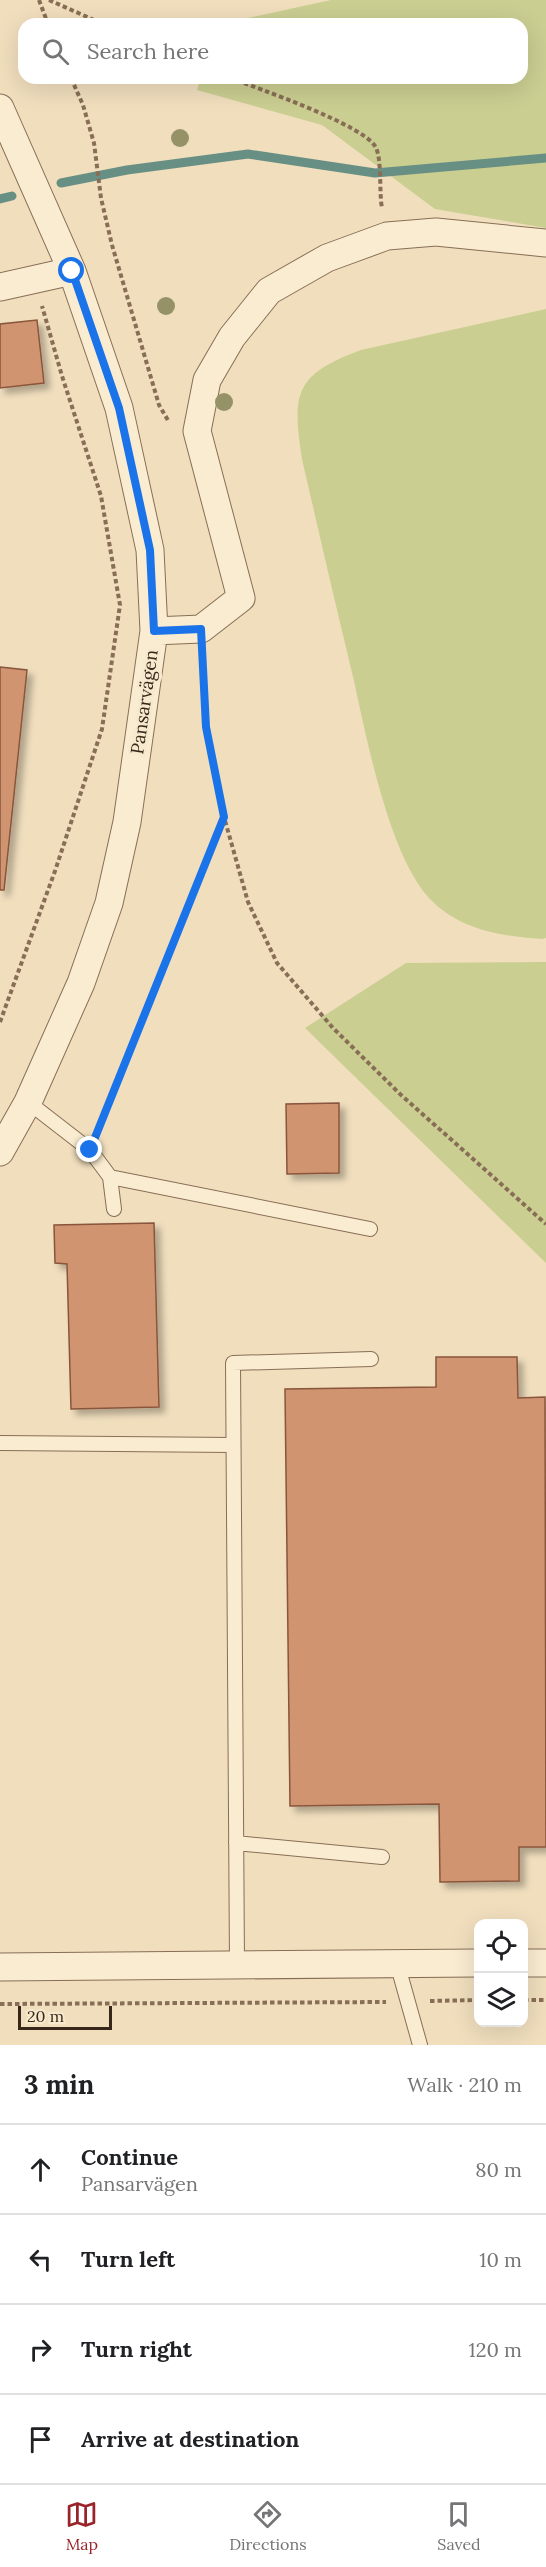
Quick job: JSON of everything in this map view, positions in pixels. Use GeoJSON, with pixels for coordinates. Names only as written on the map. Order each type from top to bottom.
{"type":"FeatureCollection","features":[{"type":"Feature","properties":{"kind":"street","name":"Pansarvägen"},"geometry":{"type":"LineString","coordinates":[[0,108],[72,271],[119,408],[150,550],[154,631],[127,822],[109,903],[81,983],[28,1102],[0,1152]]}},
{"type":"Feature","properties":{"kind":"street"},"geometry":{"type":"LineString","coordinates":[[154,631],[201,629],[241,598],[196,431],[207,380],[232,337],[268,291],[327,258],[387,236],[436,232],[546,243]]}},
{"type":"Feature","properties":{"kind":"street"},"geometry":{"type":"LineString","coordinates":[[0,287],[72,271]]}},
{"type":"Feature","properties":{"kind":"street"},"geometry":{"type":"LineString","coordinates":[[0,1967],[474,1963]]}},
{"type":"Feature","properties":{"kind":"street"},"geometry":{"type":"LineString","coordinates":[[528,1963],[546,1963]]}},
{"type":"Feature","properties":{"kind":"lane"},"geometry":{"type":"LineString","coordinates":[[28,1102],[90,1150],[111,1177],[114,1209]]}},
{"type":"Feature","properties":{"kind":"lane"},"geometry":{"type":"LineString","coordinates":[[111,1177],[370,1229]]}},
{"type":"Feature","properties":{"kind":"lane"},"geometry":{"type":"LineString","coordinates":[[237,1964],[233,1363],[371,1359]]}},
{"type":"Feature","properties":{"kind":"lane"},"geometry":{"type":"LineString","coordinates":[[0,1443],[233,1445]]}},
{"type":"Feature","properties":{"kind":"lane"},"geometry":{"type":"LineString","coordinates":[[236,1843],[382,1857]]}},
{"type":"Feature","properties":{"kind":"lane"},"geometry":{"type":"LineString","coordinates":[[397,1964],[420,2045]]}},
{"type":"Feature","properties":{"kind":"path"},"geometry":{"type":"LineString","coordinates":[[39,0],[46,18]]}},
{"type":"Feature","properties":{"kind":"path"},"geometry":{"type":"LineString","coordinates":[[49,0],[90,18]]}},
{"type":"Feature","properties":{"kind":"path"},"geometry":{"type":"LineString","coordinates":[[73,84],[94,143],[101,198],[144,358],[159,405],[170,424]]}},
{"type":"Feature","properties":{"kind":"path"},"geometry":{"type":"LineString","coordinates":[[245,84],[320,113],[369,138],[377,149],[381,205]]}},
{"type":"Feature","properties":{"kind":"path"},"geometry":{"type":"LineString","coordinates":[[0,1022],[55,871],[102,729],[120,605],[101,496],[62,376],[35,279]]}},
{"type":"Feature","properties":{"kind":"path"},"geometry":{"type":"LineString","coordinates":[[201,629],[206,727],[224,817],[248,902],[277,963],[333,1028],[400,1094],[546,1224]]}},
{"type":"Feature","properties":{"kind":"path"},"geometry":{"type":"LineString","coordinates":[[90,1150],[224,817]]}},
{"type":"Feature","properties":{"kind":"path"},"geometry":{"type":"LineString","coordinates":[[0,2004],[474,2000]]}},
{"type":"Feature","properties":{"kind":"path"},"geometry":{"type":"LineString","coordinates":[[528,2000],[546,2000]]}},
{"type":"Feature","properties":{"kind":"green space"},"geometry":{"type":"Polygon","coordinates":[[[331,0],[546,0],[546,228],[435,209],[322,125],[197,90],[199,84],[528,84],[528,18],[248,18],[331,0]]]}},
{"type":"Feature","properties":{"kind":"green space"},"geometry":{"type":"Polygon","coordinates":[[[546,309],[546,938],[542,939],[496,933],[467,924],[454,917],[429,898],[402,854],[381,795],[373,764],[302,459],[298,418],[299,402],[310,378],[339,359],[361,350],[546,309]]]}},
{"type":"Feature","properties":{"kind":"green space"},"geometry":{"type":"Polygon","coordinates":[[[546,962],[546,1263],[305,1028],[406,963],[546,962]]]}},
{"type":"Feature","properties":{"kind":"building"},"geometry":{"type":"Polygon","coordinates":[[[37,320],[44,383],[0,388],[0,324],[37,320]]]}},
{"type":"Feature","properties":{"kind":"building"},"geometry":{"type":"Polygon","coordinates":[[[0,667],[27,670],[4,890],[0,890],[0,667]]]}},
{"type":"Feature","properties":{"kind":"building"},"geometry":{"type":"Polygon","coordinates":[[[339,1103],[339,1173],[287,1174],[286,1104],[339,1103]]]}},
{"type":"Feature","properties":{"kind":"building"},"geometry":{"type":"Polygon","coordinates":[[[154,1223],[159,1407],[71,1409],[67,1264],[55,1263],[54,1225],[154,1223]]]}},
{"type":"Feature","properties":{"kind":"building"},"geometry":{"type":"Polygon","coordinates":[[[436,1357],[517,1357],[518,1398],[545,1397],[546,1847],[519,1847],[519,1881],[440,1882],[439,1804],[290,1806],[285,1389],[436,1387],[436,1357]]]}},
{"type":"Feature","properties":{"kind":"waterway"},"geometry":{"type":"LineString","coordinates":[[61,183],[127,170],[248,154],[375,173],[546,158]]}},
{"type":"Feature","properties":{"kind":"waterway"},"geometry":{"type":"LineString","coordinates":[[0,199],[12,196]]}},
{"type":"Feature","properties":{"kind":"route"},"geometry":{"type":"LineString","coordinates":[[72,271],[119,408],[150,550],[154,631],[201,629],[206,727],[224,817],[90,1150]]}}]}
